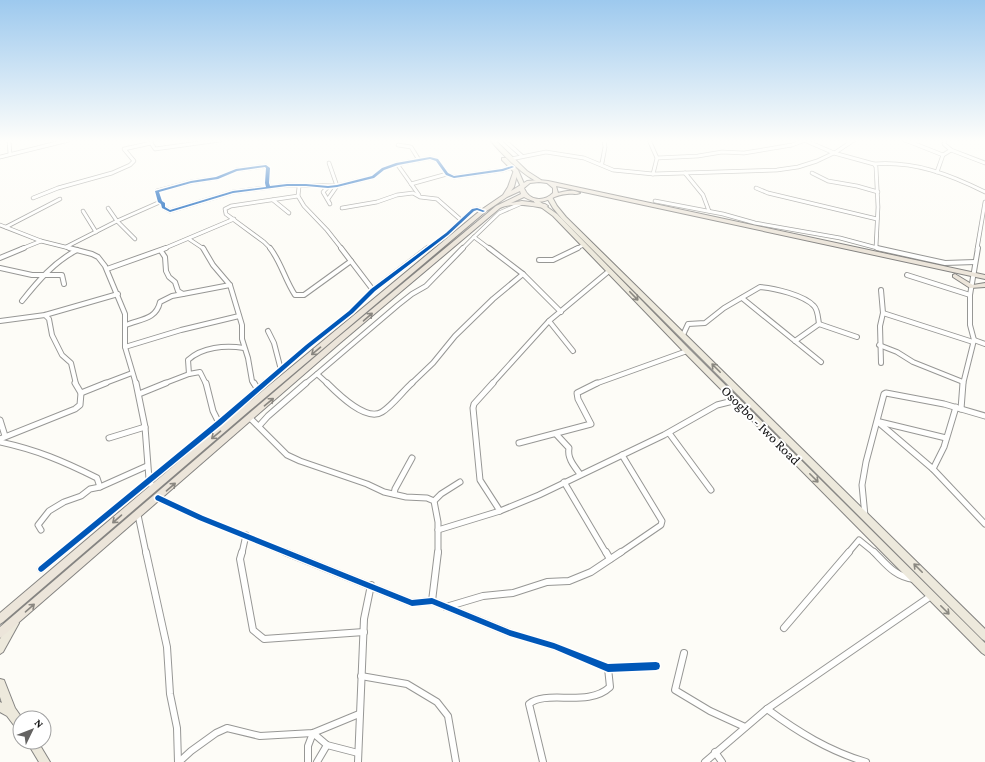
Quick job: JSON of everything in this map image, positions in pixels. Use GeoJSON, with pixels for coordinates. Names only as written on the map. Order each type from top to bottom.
{"type":"FeatureCollection","features":[{"type":"Feature","properties":{"kind":"highway"},"geometry":{"type":"LineString","coordinates":[[1,617],[153,488],[273,382],[348,324],[483,211],[504,196],[511,187],[513,176]]}},
{"type":"Feature","properties":{"kind":"highway"},"geometry":{"type":"LineString","coordinates":[[0,633],[338,341],[356,328],[498,207],[523,193],[529,182],[548,182],[560,186],[973,277],[985,284]]}},
{"type":"Feature","properties":{"kind":"highway"},"geometry":{"type":"LineString","coordinates":[[548,182],[555,187],[556,190],[552,197]]}},
{"type":"Feature","properties":{"kind":"highway"},"geometry":{"type":"LineString","coordinates":[[523,193],[536,201],[566,192],[575,192],[955,276],[985,277]]}},
{"type":"Feature","properties":{"kind":"highway"},"geometry":{"type":"LineString","coordinates":[[504,196],[523,193],[545,206]]}},
{"type":"Feature","properties":{"kind":"highway"},"geometry":{"type":"LineString","coordinates":[[955,276],[972,287],[985,284]]}},
{"type":"Feature","properties":{"kind":"highway"},"geometry":{"type":"LineString","coordinates":[[348,324],[356,328]]}},
{"type":"Feature","properties":{"kind":"main road"},"geometry":{"type":"LineString","coordinates":[[516,176],[523,193]]}},
{"type":"Feature","properties":{"kind":"main road"},"geometry":{"type":"LineString","coordinates":[[530,176],[539,181]]}},
{"type":"Feature","properties":{"kind":"main road","name":"Osogbo - Iwo Road"},"geometry":{"type":"LineString","coordinates":[[552,197],[555,207],[564,218],[985,636]]}},
{"type":"Feature","properties":{"kind":"main road","name":"Osogbo - Iwo Road"},"geometry":{"type":"LineString","coordinates":[[536,201],[545,206],[687,351],[985,650]]}},
{"type":"Feature","properties":{"kind":"main road"},"geometry":{"type":"LineString","coordinates":[[0,649],[15,620]]}},
{"type":"Feature","properties":{"kind":"main road"},"geometry":{"type":"LineString","coordinates":[[0,684],[11,712]]}},
{"type":"Feature","properties":{"kind":"main road"},"geometry":{"type":"LineString","coordinates":[[0,707],[11,712]]}},
{"type":"Feature","properties":{"kind":"main road"},"geometry":{"type":"LineString","coordinates":[[37,750],[45,762]]}},
{"type":"Feature","properties":{"kind":"street"},"geometry":{"type":"LineString","coordinates":[[33,198],[63,186],[104,176]]}},
{"type":"Feature","properties":{"kind":"street"},"geometry":{"type":"LineString","coordinates":[[224,176],[157,191],[160,202],[163,203],[163,207],[170,211],[226,194],[268,187],[306,185],[328,187],[337,186],[375,176]]}},
{"type":"Feature","properties":{"kind":"street"},"geometry":{"type":"LineString","coordinates":[[268,176],[268,187]]}},
{"type":"Feature","properties":{"kind":"street"},"geometry":{"type":"LineString","coordinates":[[333,176],[337,186]]}},
{"type":"Feature","properties":{"kind":"street"},"geometry":{"type":"LineString","coordinates":[[405,176],[421,198]]}},
{"type":"Feature","properties":{"kind":"street"},"geometry":{"type":"LineString","coordinates":[[411,184],[442,176]]}},
{"type":"Feature","properties":{"kind":"street"},"geometry":{"type":"LineString","coordinates":[[451,176],[454,177],[464,176]]}},
{"type":"Feature","properties":{"kind":"street"},"geometry":{"type":"LineString","coordinates":[[816,176],[824,180],[857,186],[878,192]]}},
{"type":"Feature","properties":{"kind":"street"},"geometry":{"type":"LineString","coordinates":[[876,247],[879,223],[877,176]]}},
{"type":"Feature","properties":{"kind":"street"},"geometry":{"type":"LineString","coordinates":[[946,176],[985,192]]}},
{"type":"Feature","properties":{"kind":"street"},"geometry":{"type":"LineString","coordinates":[[689,177],[701,192],[708,205],[709,211]]}},
{"type":"Feature","properties":{"kind":"street"},"geometry":{"type":"LineString","coordinates":[[300,186],[298,196],[304,206],[327,230],[373,290]]}},
{"type":"Feature","properties":{"kind":"street"},"geometry":{"type":"LineString","coordinates":[[328,199],[337,186]]}},
{"type":"Feature","properties":{"kind":"street"},"geometry":{"type":"LineString","coordinates":[[328,187],[323,192],[330,204]]}},
{"type":"Feature","properties":{"kind":"street"},"geometry":{"type":"LineString","coordinates":[[756,188],[878,219]]}},
{"type":"Feature","properties":{"kind":"street"},"geometry":{"type":"LineString","coordinates":[[342,208],[377,202],[413,193],[421,198],[435,198],[461,220]]}},
{"type":"Feature","properties":{"kind":"street"},"geometry":{"type":"LineString","coordinates":[[259,426],[268,416],[398,305],[412,294],[426,286],[499,213],[523,193]]}},
{"type":"Feature","properties":{"kind":"street"},"geometry":{"type":"LineString","coordinates":[[298,196],[231,206],[225,209],[226,214],[264,242],[278,258],[288,284],[295,295],[304,295],[351,261]]}},
{"type":"Feature","properties":{"kind":"street"},"geometry":{"type":"LineString","coordinates":[[6,227],[60,199]]}},
{"type":"Feature","properties":{"kind":"street"},"geometry":{"type":"LineString","coordinates":[[273,200],[289,213]]}},
{"type":"Feature","properties":{"kind":"street"},"geometry":{"type":"LineString","coordinates":[[655,201],[709,211],[756,223],[840,238],[945,263],[975,262]]}},
{"type":"Feature","properties":{"kind":"street"},"geometry":{"type":"LineString","coordinates":[[66,247],[117,221],[160,202]]}},
{"type":"Feature","properties":{"kind":"street"},"geometry":{"type":"LineString","coordinates":[[933,469],[938,463],[946,438],[959,408],[963,382],[973,341],[970,325],[970,295],[985,202]]}},
{"type":"Feature","properties":{"kind":"street"},"geometry":{"type":"LineString","coordinates":[[108,208],[117,221],[135,239]]}},
{"type":"Feature","properties":{"kind":"street"},"geometry":{"type":"LineString","coordinates":[[40,569],[258,390],[273,382],[282,370],[308,346],[351,312],[373,290],[447,234],[473,210],[477,209],[483,211]]}},
{"type":"Feature","properties":{"kind":"street"},"geometry":{"type":"LineString","coordinates":[[83,211],[96,232]]}},
{"type":"Feature","properties":{"kind":"street"},"geometry":{"type":"LineString","coordinates":[[107,269],[189,240],[234,219]]}},
{"type":"Feature","properties":{"kind":"street"},"geometry":{"type":"LineString","coordinates":[[0,224],[41,241],[98,257],[107,269],[125,314],[125,347],[139,394],[145,427],[147,466],[149,479],[153,488]]}},
{"type":"Feature","properties":{"kind":"street"},"geometry":{"type":"LineString","coordinates":[[474,237],[523,274],[561,312]]}},
{"type":"Feature","properties":{"kind":"street"},"geometry":{"type":"LineString","coordinates":[[189,240],[203,248],[213,265],[230,285],[242,325],[242,339],[248,358],[252,381],[258,390]]}},
{"type":"Feature","properties":{"kind":"street"},"geometry":{"type":"LineString","coordinates":[[0,258],[41,241]]}},
{"type":"Feature","properties":{"kind":"street"},"geometry":{"type":"LineString","coordinates":[[539,260],[553,260],[584,245]]}},
{"type":"Feature","properties":{"kind":"street"},"geometry":{"type":"LineString","coordinates":[[22,301],[43,275],[68,254],[77,250]]}},
{"type":"Feature","properties":{"kind":"street"},"geometry":{"type":"LineString","coordinates":[[161,251],[165,257],[165,266],[169,277],[175,282],[178,291],[183,294]]}},
{"type":"Feature","properties":{"kind":"street"},"geometry":{"type":"LineString","coordinates":[[0,268],[17,272],[43,275],[62,275],[64,284]]}},
{"type":"Feature","properties":{"kind":"street"},"geometry":{"type":"LineString","coordinates":[[500,511],[480,480],[473,408],[474,404],[549,322],[609,271]]}},
{"type":"Feature","properties":{"kind":"street"},"geometry":{"type":"LineString","coordinates":[[397,272],[406,277]]}},
{"type":"Feature","properties":{"kind":"street"},"geometry":{"type":"LineString","coordinates":[[317,374],[354,407],[365,412],[379,413],[386,409],[433,363],[455,336],[493,299],[523,274]]}},
{"type":"Feature","properties":{"kind":"street"},"geometry":{"type":"LineString","coordinates":[[907,275],[970,295]]}},
{"type":"Feature","properties":{"kind":"street"},"geometry":{"type":"LineString","coordinates":[[126,325],[156,314],[160,310],[160,302],[172,296],[230,285]]}},
{"type":"Feature","properties":{"kind":"street"},"geometry":{"type":"LineString","coordinates":[[683,335],[688,324],[705,323],[724,308],[731,306],[760,287],[803,299],[814,306],[820,324],[842,333],[857,336]]}},
{"type":"Feature","properties":{"kind":"street"},"geometry":{"type":"LineString","coordinates":[[881,290],[883,312],[880,326],[879,345],[881,363]]}},
{"type":"Feature","properties":{"kind":"street"},"geometry":{"type":"LineString","coordinates":[[0,321],[19,320],[45,315],[118,294]]}},
{"type":"Feature","properties":{"kind":"street"},"geometry":{"type":"LineString","coordinates":[[742,298],[821,362]]}},
{"type":"Feature","properties":{"kind":"street"},"geometry":{"type":"LineString","coordinates":[[49,319],[58,311]]}},
{"type":"Feature","properties":{"kind":"street"},"geometry":{"type":"LineString","coordinates":[[883,312],[985,344]]}},
{"type":"Feature","properties":{"kind":"street"},"geometry":{"type":"LineString","coordinates":[[0,420],[3,438],[75,409],[80,405],[81,393],[75,383],[70,363],[62,355],[52,335],[49,319],[45,315]]}},
{"type":"Feature","properties":{"kind":"street"},"geometry":{"type":"LineString","coordinates":[[125,347],[181,330],[239,316]]}},
{"type":"Feature","properties":{"kind":"street"},"geometry":{"type":"LineString","coordinates":[[549,322],[573,351]]}},
{"type":"Feature","properties":{"kind":"street"},"geometry":{"type":"LineString","coordinates":[[795,341],[820,324]]}},
{"type":"Feature","properties":{"kind":"street"},"geometry":{"type":"LineString","coordinates":[[268,331],[274,343],[282,370]]}},
{"type":"Feature","properties":{"kind":"street"},"geometry":{"type":"LineString","coordinates":[[879,345],[897,352],[914,362],[963,382]]}},
{"type":"Feature","properties":{"kind":"street"},"geometry":{"type":"LineString","coordinates":[[189,374],[188,360],[192,356],[206,350],[229,346],[244,348]]}},
{"type":"Feature","properties":{"kind":"street"},"geometry":{"type":"LineString","coordinates":[[519,443],[591,424],[578,399],[577,393],[600,382],[687,351]]}},
{"type":"Feature","properties":{"kind":"street"},"geometry":{"type":"LineString","coordinates":[[139,394],[189,374],[200,372],[204,375],[208,395],[216,419],[219,423]]}},
{"type":"Feature","properties":{"kind":"street"},"geometry":{"type":"LineString","coordinates":[[81,393],[132,373]]}},
{"type":"Feature","properties":{"kind":"street"},"geometry":{"type":"LineString","coordinates":[[865,516],[862,486],[869,448],[886,393],[959,408],[985,416]]}},
{"type":"Feature","properties":{"kind":"street"},"geometry":{"type":"LineString","coordinates":[[438,530],[500,511],[538,495],[669,433],[717,405],[737,400]]}},
{"type":"Feature","properties":{"kind":"street"},"geometry":{"type":"LineString","coordinates":[[250,418],[287,455],[300,462],[394,494],[428,498],[434,501],[436,506],[438,530],[432,601]]}},
{"type":"Feature","properties":{"kind":"street"},"geometry":{"type":"LineString","coordinates":[[878,422],[946,438]]}},
{"type":"Feature","properties":{"kind":"street"},"geometry":{"type":"LineString","coordinates":[[878,422],[933,469],[985,524]]}},
{"type":"Feature","properties":{"kind":"street"},"geometry":{"type":"LineString","coordinates":[[109,438],[145,427]]}},
{"type":"Feature","properties":{"kind":"street"},"geometry":{"type":"LineString","coordinates":[[669,433],[711,490]]}},
{"type":"Feature","properties":{"kind":"street"},"geometry":{"type":"LineString","coordinates":[[556,434],[569,448],[568,454],[572,463],[580,474]]}},
{"type":"Feature","properties":{"kind":"street"},"geometry":{"type":"LineString","coordinates":[[0,442],[28,448],[59,459],[97,478],[100,487]]}},
{"type":"Feature","properties":{"kind":"street"},"geometry":{"type":"LineString","coordinates":[[446,607],[483,596],[512,593],[547,582],[569,581],[591,572],[662,523],[622,455]]}},
{"type":"Feature","properties":{"kind":"street"},"geometry":{"type":"LineString","coordinates":[[394,494],[395,488],[412,458]]}},
{"type":"Feature","properties":{"kind":"street"},"geometry":{"type":"LineString","coordinates":[[41,530],[38,525],[49,511],[64,502],[81,496],[90,489],[100,487],[147,466]]}},
{"type":"Feature","properties":{"kind":"street"},"geometry":{"type":"LineString","coordinates":[[434,501],[441,494],[460,482]]}},
{"type":"Feature","properties":{"kind":"street"},"geometry":{"type":"LineString","coordinates":[[564,482],[610,560]]}},
{"type":"Feature","properties":{"kind":"street"},"geometry":{"type":"LineString","coordinates":[[158,498],[412,602],[432,601],[510,633],[554,646],[608,668],[656,666]]}},
{"type":"Feature","properties":{"kind":"street"},"geometry":{"type":"LineString","coordinates":[[138,515],[166,647],[170,694],[177,728],[178,762]]}},
{"type":"Feature","properties":{"kind":"street"},"geometry":{"type":"LineString","coordinates":[[246,535],[240,559],[253,630],[264,639],[364,632]]}},
{"type":"Feature","properties":{"kind":"street"},"geometry":{"type":"LineString","coordinates":[[784,628],[859,540],[872,550],[892,570],[904,578],[914,579]]}},
{"type":"Feature","properties":{"kind":"street"},"geometry":{"type":"LineString","coordinates":[[358,762],[364,619],[371,585]]}},
{"type":"Feature","properties":{"kind":"street"},"geometry":{"type":"LineString","coordinates":[[705,762],[767,709],[931,596]]}},
{"type":"Feature","properties":{"kind":"street"},"geometry":{"type":"LineString","coordinates":[[684,653],[675,690],[710,711],[745,727]]}},
{"type":"Feature","properties":{"kind":"street"},"geometry":{"type":"LineString","coordinates":[[543,762],[529,704],[544,698],[588,697],[606,691],[610,687],[608,668]]}},
{"type":"Feature","properties":{"kind":"street"},"geometry":{"type":"LineString","coordinates":[[361,676],[407,684],[437,702],[448,716],[456,762]]}},
{"type":"Feature","properties":{"kind":"street"},"geometry":{"type":"LineString","coordinates":[[767,709],[801,734],[852,760],[866,762]]}},
{"type":"Feature","properties":{"kind":"street"},"geometry":{"type":"LineString","coordinates":[[178,762],[196,747],[227,728],[260,736],[313,733],[359,714]]}},
{"type":"Feature","properties":{"kind":"street"},"geometry":{"type":"LineString","coordinates":[[313,733],[327,745],[358,753]]}},
{"type":"Feature","properties":{"kind":"street"},"geometry":{"type":"LineString","coordinates":[[308,762],[308,746],[313,733]]}},
{"type":"Feature","properties":{"kind":"street"},"geometry":{"type":"LineString","coordinates":[[317,762],[327,745]]}},
{"type":"Feature","properties":{"kind":"street"},"geometry":{"type":"LineString","coordinates":[[715,752],[722,762]]}},
{"type":"Feature","properties":{"kind":"cycle path"},"geometry":{"type":"LineString","coordinates":[[223,176],[157,191],[160,202],[163,203],[163,207],[170,211],[233,192],[287,185],[337,186],[375,176]]}},
{"type":"Feature","properties":{"kind":"cycle path"},"geometry":{"type":"LineString","coordinates":[[267,176],[268,187]]}},
{"type":"Feature","properties":{"kind":"cycle path"},"geometry":{"type":"LineString","coordinates":[[451,176],[454,177],[464,176]]}},
{"type":"Feature","properties":{"kind":"cycle path"},"geometry":{"type":"LineString","coordinates":[[41,569],[219,423],[308,346],[351,312],[373,290],[447,234],[473,210],[477,209],[483,211]]}},
{"type":"Feature","properties":{"kind":"cycle path"},"geometry":{"type":"LineString","coordinates":[[158,498],[201,518],[412,603],[432,601],[510,633],[554,646],[608,668],[656,666]]}}]}
